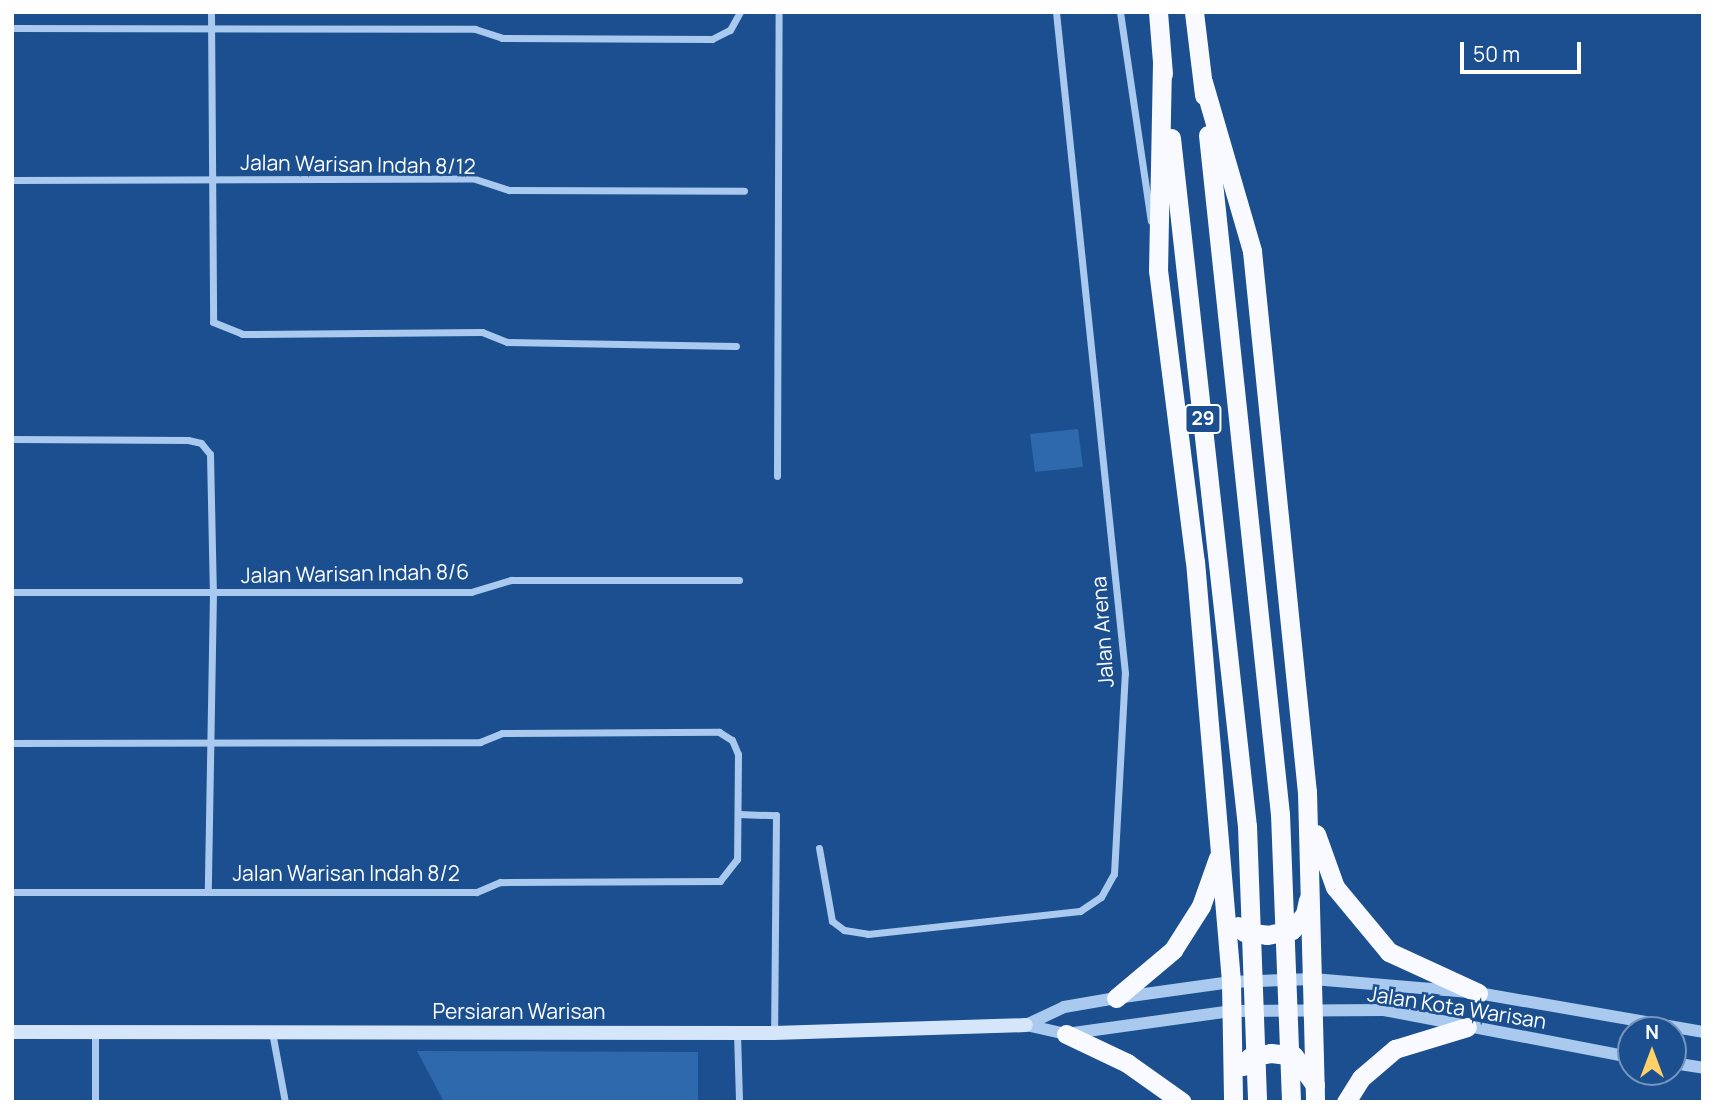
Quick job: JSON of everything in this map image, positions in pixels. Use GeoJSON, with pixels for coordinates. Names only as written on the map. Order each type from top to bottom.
{"type":"FeatureCollection","features":[{"type":"Feature","properties":{"kind":"highway","name":"29"},"geometry":{"type":"LineString","coordinates":[[1158,12],[1247,826],[1257,1102]]}},
{"type":"Feature","properties":{"kind":"highway","name":"29"},"geometry":{"type":"LineString","coordinates":[[1194,12],[1280,814],[1291,1102]]}},
{"type":"Feature","properties":{"kind":"highway"},"geometry":{"type":"LineString","coordinates":[[1162,63],[1158,270],[1195,561],[1231,982],[1233,1096]]}},
{"type":"Feature","properties":{"kind":"highway"},"geometry":{"type":"LineString","coordinates":[[1203,82],[1252,251],[1307,792],[1316,1095]]}},
{"type":"Feature","properties":{"kind":"highway"},"geometry":{"type":"LineString","coordinates":[[1307,792],[1320,851],[1335,887],[1361,922],[1389,952],[1478,993]]}},
{"type":"Feature","properties":{"kind":"highway"},"geometry":{"type":"LineString","coordinates":[[1116,998],[1173,950],[1201,906],[1219,855]]}},
{"type":"Feature","properties":{"kind":"highway"},"geometry":{"type":"LineString","coordinates":[[1224,895],[1233,921],[1244,932],[1268,935],[1292,930],[1305,914],[1311,888]]}},
{"type":"Feature","properties":{"kind":"highway"},"geometry":{"type":"LineString","coordinates":[[1346,1102],[1361,1078],[1395,1049],[1467,1027]]}},
{"type":"Feature","properties":{"kind":"highway"},"geometry":{"type":"LineString","coordinates":[[1066,1034],[1127,1063],[1182,1102]]}},
{"type":"Feature","properties":{"kind":"highway"},"geometry":{"type":"LineString","coordinates":[[1233,1096],[1250,1057],[1271,1053],[1294,1056],[1316,1095]]}},
{"type":"Feature","properties":{"kind":"main road","name":"Persiaran Warisan"},"geometry":{"type":"LineString","coordinates":[[12,1032],[774,1033],[1026,1025]]}},
{"type":"Feature","properties":{"kind":"street"},"geometry":{"type":"LineString","coordinates":[[211,12],[213,322],[242,334],[482,332],[507,342],[736,346]]}},
{"type":"Feature","properties":{"kind":"street"},"geometry":{"type":"LineString","coordinates":[[12,28],[475,29],[502,38],[712,39],[730,30],[740,12]]}},
{"type":"Feature","properties":{"kind":"street"},"geometry":{"type":"LineString","coordinates":[[777,477],[779,12]]}},
{"type":"Feature","properties":{"kind":"street","name":"Jalan Arena"},"geometry":{"type":"LineString","coordinates":[[819,848],[832,921],[844,930],[868,934],[1080,911],[1101,897],[1114,874],[1125,673],[1055,12]]}},
{"type":"Feature","properties":{"kind":"street"},"geometry":{"type":"LineString","coordinates":[[1121,12],[1158,270]]}},
{"type":"Feature","properties":{"kind":"street","name":"Jalan Warisan Indah 8/12"},"geometry":{"type":"LineString","coordinates":[[12,180],[472,178],[509,190],[744,191]]}},
{"type":"Feature","properties":{"kind":"street"},"geometry":{"type":"LineString","coordinates":[[12,439],[201,443],[210,454],[213,592],[208,890]]}},
{"type":"Feature","properties":{"kind":"street","name":"Jalan Warisan Indah 8/6"},"geometry":{"type":"LineString","coordinates":[[12,592],[471,592],[511,580],[739,580]]}},
{"type":"Feature","properties":{"kind":"street"},"geometry":{"type":"LineString","coordinates":[[12,743],[480,742],[502,733],[719,732],[732,740],[738,754],[738,814],[776,815],[774,1033]]}},
{"type":"Feature","properties":{"kind":"street","name":"Jalan Warisan Indah 8/2"},"geometry":{"type":"LineString","coordinates":[[12,892],[476,892],[500,882],[720,881],[737,859],[738,814]]}},
{"type":"Feature","properties":{"kind":"street","name":"Jalan Kota Warisan"},"geometry":{"type":"LineString","coordinates":[[1026,1025],[1064,1007],[1116,998],[1231,982],[1313,979],[1478,993],[1703,1032]]}},
{"type":"Feature","properties":{"kind":"street","name":"Jalan Kota Warisan"},"geometry":{"type":"LineString","coordinates":[[1026,1025],[1066,1034],[1231,1011],[1384,1010],[1617,1054]]}},
{"type":"Feature","properties":{"kind":"street"},"geometry":{"type":"LineString","coordinates":[[272,1031],[285,1102]]}},
{"type":"Feature","properties":{"kind":"street"},"geometry":{"type":"LineString","coordinates":[[95,1032],[95,1102]]}},
{"type":"Feature","properties":{"kind":"street"},"geometry":{"type":"LineString","coordinates":[[737,1032],[738,1102]]}},
{"type":"Feature","properties":{"kind":"shaded area"},"geometry":{"type":"Polygon","coordinates":[[[1078,429],[1083,467],[1035,472],[1030,434],[1078,429]]]}},
{"type":"Feature","properties":{"kind":"shaded area"},"geometry":{"type":"Polygon","coordinates":[[[417,1051],[698,1052],[698,1102],[444,1102],[417,1051]]]}}]}
